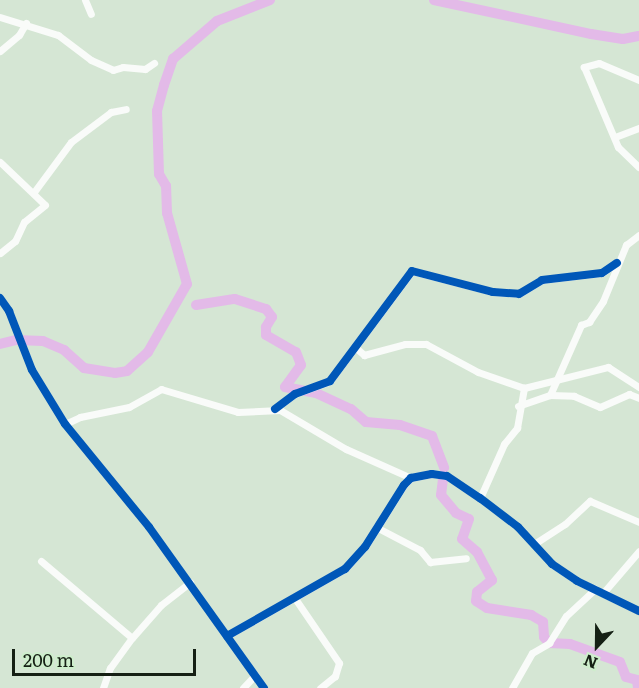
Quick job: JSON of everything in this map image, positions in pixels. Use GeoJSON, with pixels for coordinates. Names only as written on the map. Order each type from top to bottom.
{"type":"FeatureCollection","features":[{"type":"Feature","properties":{"kind":"street"},"geometry":{"type":"LineString","coordinates":[[85,0],[91,14]]}},
{"type":"Feature","properties":{"kind":"street"},"geometry":{"type":"LineString","coordinates":[[0,16],[26,23],[67,40],[83,55],[113,70],[147,69],[154,63]]}},
{"type":"Feature","properties":{"kind":"street"},"geometry":{"type":"LineString","coordinates":[[2,48],[26,23]]}},
{"type":"Feature","properties":{"kind":"street"},"geometry":{"type":"LineString","coordinates":[[639,80],[599,63],[585,66],[621,152],[639,166]]}},
{"type":"Feature","properties":{"kind":"street"},"geometry":{"type":"LineString","coordinates":[[34,192],[71,142],[111,112],[126,109]]}},
{"type":"Feature","properties":{"kind":"street"},"geometry":{"type":"LineString","coordinates":[[615,136],[639,128]]}},
{"type":"Feature","properties":{"kind":"street"},"geometry":{"type":"LineString","coordinates":[[0,162],[45,205],[24,222],[15,241],[0,253]]}},
{"type":"Feature","properties":{"kind":"street"},"geometry":{"type":"LineString","coordinates":[[550,395],[553,382],[581,326],[589,322],[603,302],[626,245],[639,235]]}},
{"type":"Feature","properties":{"kind":"street"},"geometry":{"type":"LineString","coordinates":[[65,424],[80,417],[129,407],[161,389],[238,412],[275,409],[301,391],[330,381],[356,348],[359,337],[412,271],[493,292],[519,294],[542,280],[602,273],[617,263]]}},
{"type":"Feature","properties":{"kind":"street"},"geometry":{"type":"LineString","coordinates":[[0,298],[17,330],[32,370],[65,424],[190,582],[264,688]]}},
{"type":"Feature","properties":{"kind":"street"},"geometry":{"type":"LineString","coordinates":[[356,348],[364,356],[405,344],[426,344],[478,372],[524,388],[608,367],[639,387]]}},
{"type":"Feature","properties":{"kind":"street"},"geometry":{"type":"LineString","coordinates":[[480,498],[504,444],[517,428],[518,406],[524,388]]}},
{"type":"Feature","properties":{"kind":"street"},"geometry":{"type":"LineString","coordinates":[[518,406],[550,395],[574,396],[600,407],[629,394],[639,398]]}},
{"type":"Feature","properties":{"kind":"street"},"geometry":{"type":"LineString","coordinates":[[275,409],[346,449],[411,478],[441,474],[480,498],[534,544],[552,564],[639,611]]}},
{"type":"Feature","properties":{"kind":"street"},"geometry":{"type":"LineString","coordinates":[[227,636],[345,569],[365,547],[376,527],[411,478]]}},
{"type":"Feature","properties":{"kind":"street"},"geometry":{"type":"LineString","coordinates":[[534,544],[566,524],[590,501],[639,522]]}},
{"type":"Feature","properties":{"kind":"street"},"geometry":{"type":"LineString","coordinates":[[376,527],[420,550],[430,562],[466,558]]}},
{"type":"Feature","properties":{"kind":"street"},"geometry":{"type":"LineString","coordinates":[[603,593],[638,553]]}},
{"type":"Feature","properties":{"kind":"street"},"geometry":{"type":"LineString","coordinates":[[41,561],[132,638]]}},
{"type":"Feature","properties":{"kind":"street"},"geometry":{"type":"LineString","coordinates":[[103,688],[110,668],[132,638],[161,605],[190,582]]}},
{"type":"Feature","properties":{"kind":"street"},"geometry":{"type":"LineString","coordinates":[[512,688],[532,653],[549,643],[566,616],[595,589]]}},
{"type":"Feature","properties":{"kind":"street"},"geometry":{"type":"LineString","coordinates":[[294,597],[339,663],[335,676],[320,688]]}},
{"type":"Feature","properties":{"kind":"street"},"geometry":{"type":"LineString","coordinates":[[243,688],[255,675]]}},
{"type":"Feature","properties":{"kind":"waterway"},"geometry":{"type":"LineString","coordinates":[[0,344],[16,340],[43,341],[64,350],[84,368],[115,373],[127,371],[148,352],[187,284],[167,213],[166,186],[159,174],[157,111],[173,59],[217,21],[270,0]]}},
{"type":"Feature","properties":{"kind":"waterway"},"geometry":{"type":"LineString","coordinates":[[434,0],[591,34],[623,39],[639,36]]}},
{"type":"Feature","properties":{"kind":"waterway"},"geometry":{"type":"LineString","coordinates":[[196,305],[235,299],[266,309],[272,317],[266,327],[266,335],[296,352],[301,365],[285,387],[316,393],[351,409],[366,422],[400,425],[432,436],[444,468]]}},
{"type":"Feature","properties":{"kind":"waterway"},"geometry":{"type":"LineString","coordinates":[[443,479],[441,495],[456,513],[469,519],[462,539],[477,552],[492,580],[477,592],[476,601],[487,608],[531,615],[543,622],[544,637],[549,643],[570,644],[620,662],[626,677],[637,680],[638,688]]}},
{"type":"Feature","properties":{"kind":"cycle path"},"geometry":{"type":"LineString","coordinates":[[275,409],[295,394],[330,381],[412,271],[493,292],[519,294],[542,280],[602,273],[617,263]]}},
{"type":"Feature","properties":{"kind":"cycle path"},"geometry":{"type":"LineString","coordinates":[[0,298],[9,311],[32,370],[65,424],[149,527],[264,688]]}},
{"type":"Feature","properties":{"kind":"cycle path"},"geometry":{"type":"LineString","coordinates":[[227,636],[345,569],[365,547],[404,485],[411,478],[432,474],[447,476],[480,498],[518,527],[552,564],[577,581],[639,611]]}}]}
